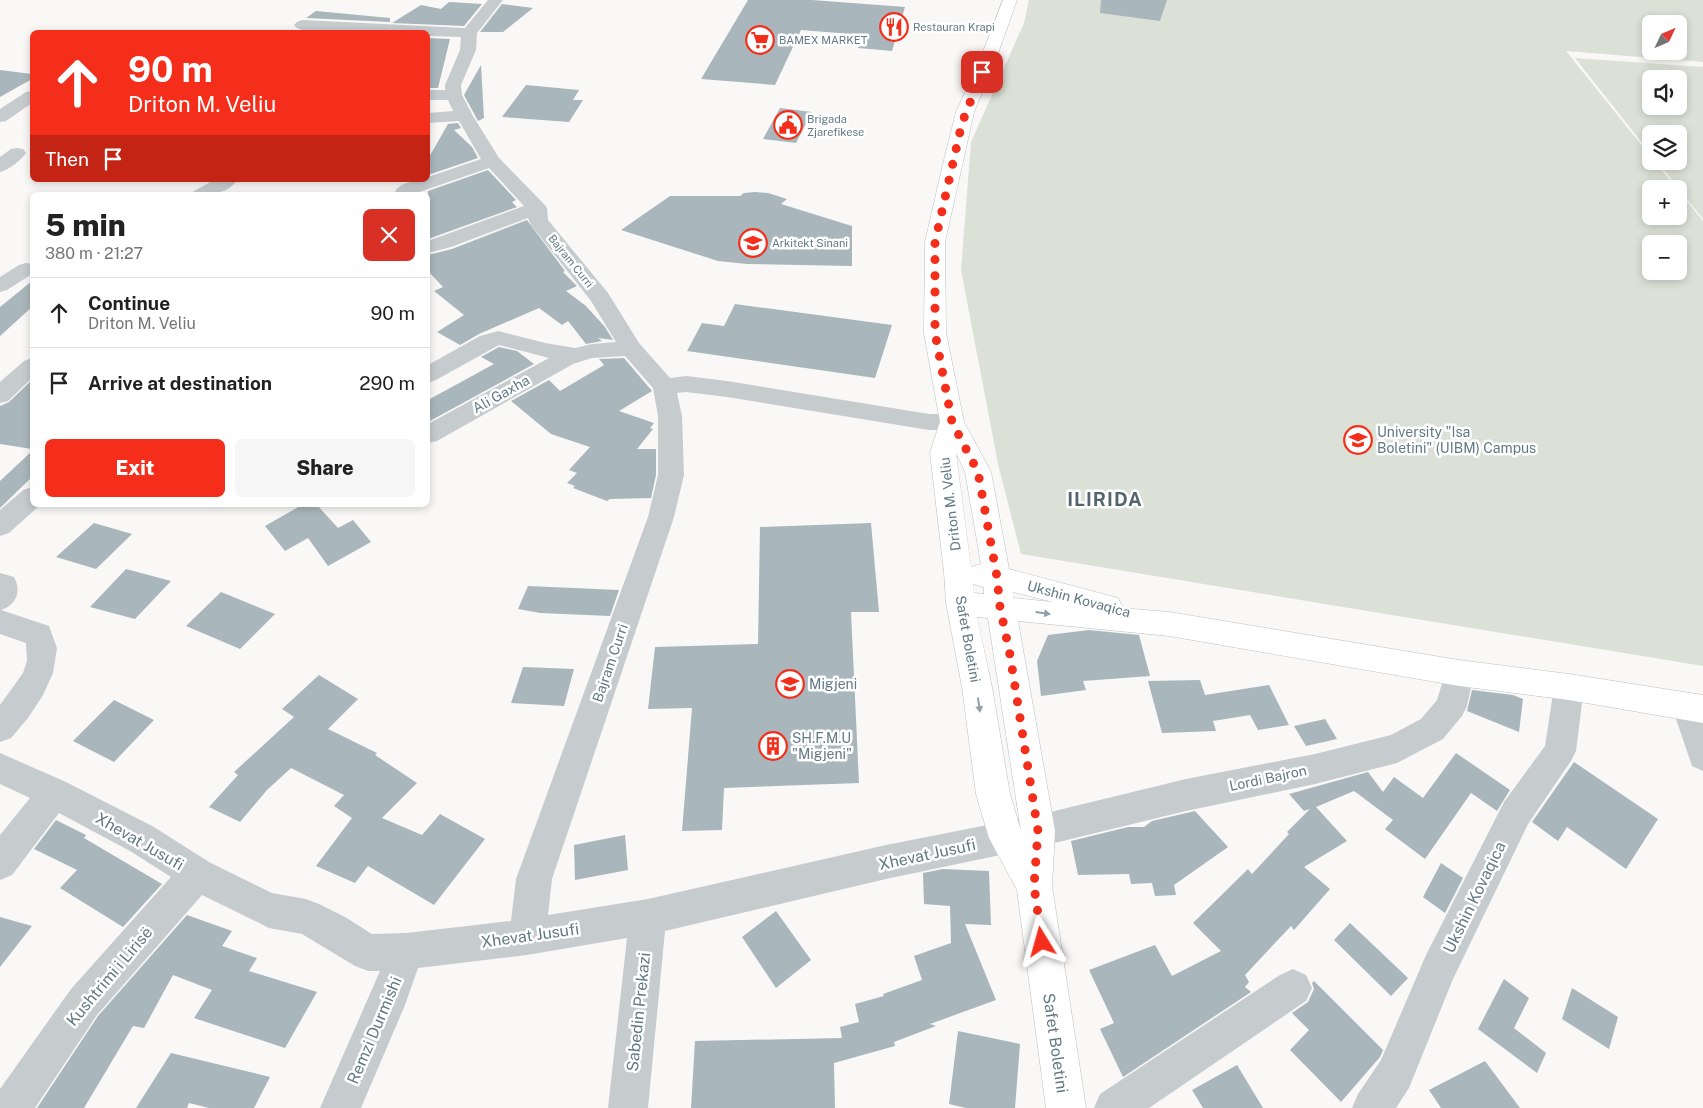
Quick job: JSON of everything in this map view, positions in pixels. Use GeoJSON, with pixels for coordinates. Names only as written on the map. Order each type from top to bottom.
{"type":"FeatureCollection","features":[{"type":"Feature","properties":{"kind":"street"},"geometry":{"type":"LineString","coordinates":[[430,96],[454,95],[453,85],[468,42],[496,0]]}},
{"type":"Feature","properties":{"kind":"street","name":"Driton M. Veliu"},"geometry":{"type":"LineString","coordinates":[[998,592],[978,472],[952,422],[935,333],[935,242],[962,123],[1010,0]]}},
{"type":"Feature","properties":{"kind":"street"},"geometry":{"type":"LineString","coordinates":[[302,25],[351,30]]}},
{"type":"Feature","properties":{"kind":"street"},"geometry":{"type":"LineString","coordinates":[[430,38],[468,42]]}},
{"type":"Feature","properties":{"kind":"street"},"geometry":{"type":"LineString","coordinates":[[448,50],[468,42]]}},
{"type":"Feature","properties":{"kind":"street","name":"Bajram Curri"},"geometry":{"type":"LineString","coordinates":[[454,95],[464,116],[492,161],[537,208],[538,221],[600,298],[631,348],[664,386],[670,416],[671,475],[661,517],[534,880],[527,937]]}},
{"type":"Feature","properties":{"kind":"street"},"geometry":{"type":"LineString","coordinates":[[0,117],[30,97]]}},
{"type":"Feature","properties":{"kind":"street"},"geometry":{"type":"LineString","coordinates":[[430,118],[464,116]]}},
{"type":"Feature","properties":{"kind":"street"},"geometry":{"type":"LineString","coordinates":[[0,166],[17,153]]}},
{"type":"Feature","properties":{"kind":"street"},"geometry":{"type":"LineString","coordinates":[[404,191],[492,161]]}},
{"type":"Feature","properties":{"kind":"street"},"geometry":{"type":"LineString","coordinates":[[206,192],[224,182]]}},
{"type":"Feature","properties":{"kind":"street"},"geometry":{"type":"LineString","coordinates":[[430,246],[537,208]]}},
{"type":"Feature","properties":{"kind":"street"},"geometry":{"type":"LineString","coordinates":[[0,286],[26,269]]}},
{"type":"Feature","properties":{"kind":"street","name":"Ali Gaxha"},"geometry":{"type":"LineString","coordinates":[[430,373],[488,341],[498,338],[559,354],[575,355]]}},
{"type":"Feature","properties":{"kind":"street","name":"Ali Gaxha"},"geometry":{"type":"LineString","coordinates":[[430,434],[565,359],[592,351],[631,348]]}},
{"type":"Feature","properties":{"kind":"street"},"geometry":{"type":"LineString","coordinates":[[0,395],[30,368]]}},
{"type":"Feature","properties":{"kind":"street"},"geometry":{"type":"LineString","coordinates":[[664,386],[686,384],[727,389],[929,422],[952,422]]}},
{"type":"Feature","properties":{"kind":"street","name":"Driton M. Veliu"},"geometry":{"type":"LineString","coordinates":[[952,422],[943,453],[959,588]]}},
{"type":"Feature","properties":{"kind":"street"},"geometry":{"type":"LineString","coordinates":[[0,526],[30,499]]}},
{"type":"Feature","properties":{"kind":"street"},"geometry":{"type":"LineString","coordinates":[[0,584],[4,586],[3,595],[0,598]]}},
{"type":"Feature","properties":{"kind":"street","name":"Ukshin Kovaqica"},"geometry":{"type":"LineString","coordinates":[[959,588],[998,592],[1054,614],[1169,624],[1459,673],[1569,687],[1696,708],[1703,756]]}},
{"type":"Feature","properties":{"kind":"street","name":"Safet Boletini"},"geometry":{"type":"LineString","coordinates":[[959,588],[977,687],[993,794],[1022,834],[1034,886],[1066,1108]]}},
{"type":"Feature","properties":{"kind":"street"},"geometry":{"type":"LineString","coordinates":[[998,592],[1010,655],[1022,834]]}},
{"type":"Feature","properties":{"kind":"street"},"geometry":{"type":"LineString","coordinates":[[0,622],[39,635],[44,647],[39,675],[20,705],[0,728]]}},
{"type":"Feature","properties":{"kind":"street","name":"Lordi Bajron"},"geometry":{"type":"LineString","coordinates":[[1022,834],[1397,748],[1432,729],[1451,706],[1459,673]]}},
{"type":"Feature","properties":{"kind":"street","name":"Ukshin Kovaqica"},"geometry":{"type":"LineString","coordinates":[[1372,1108],[1395,1074],[1439,968],[1516,813],[1560,751],[1569,687]]}},
{"type":"Feature","properties":{"kind":"street","name":"Xhevat Jusufi"},"geometry":{"type":"LineString","coordinates":[[0,768],[142,839],[197,874],[269,910],[306,917],[332,930],[368,953],[406,951],[527,937],[648,917],[886,862],[1022,834]]}},
{"type":"Feature","properties":{"kind":"street"},"geometry":{"type":"LineString","coordinates":[[0,863],[54,794]]}},
{"type":"Feature","properties":{"kind":"street","name":"Kushtrimi i Lirisë"},"geometry":{"type":"LineString","coordinates":[[10,1108],[84,1002],[197,874]]}},
{"type":"Feature","properties":{"kind":"street","name":"Sabedin Prekazi"},"geometry":{"type":"LineString","coordinates":[[628,1108],[648,917]]}},
{"type":"Feature","properties":{"kind":"street","name":"Remzi Durmishi"},"geometry":{"type":"LineString","coordinates":[[340,1108],[386,1005],[406,951]]}},
{"type":"Feature","properties":{"kind":"street"},"geometry":{"type":"LineString","coordinates":[[1114,1108],[1293,988]]}},
{"type":"Feature","properties":{"kind":"shaded area","name":"University \"Isa Boletini\" (UIBM) Campus"},"geometry":{"type":"Polygon","coordinates":[[[1029,0],[1703,0],[1703,62],[1678,60],[1688,60],[1688,15],[1642,15],[1642,57],[1566,51],[1642,146],[1642,170],[1662,170],[1670,180],[1642,180],[1642,225],[1687,225],[1687,201],[1703,221],[1703,666],[1021,554],[998,464],[961,270],[971,142],[1024,23],[1029,0]]]}},
{"type":"Feature","properties":{"kind":"shaded area"},"geometry":{"type":"Polygon","coordinates":[[[1575,58],[1703,67],[1703,219],[1687,199],[1687,180],[1672,180],[1664,170],[1687,170],[1687,125],[1642,125],[1642,143],[1575,58]]]}},
{"type":"Feature","properties":{"kind":"building","name":"BAMEX MARKET"},"geometry":{"type":"Polygon","coordinates":[[[748,0],[812,0],[905,7],[892,51],[858,48],[863,35],[801,30],[775,85],[701,79],[748,0]]]}},
{"type":"Feature","properties":{"kind":"building"},"geometry":{"type":"Polygon","coordinates":[[[1101,0],[1167,0],[1160,21],[1100,13],[1101,0]]]}},
{"type":"Feature","properties":{"kind":"building"},"geometry":{"type":"Polygon","coordinates":[[[449,2],[482,4],[464,26],[392,23],[421,5],[441,9],[449,2]]]}},
{"type":"Feature","properties":{"kind":"building"},"geometry":{"type":"Polygon","coordinates":[[[502,4],[533,8],[503,32],[480,32],[502,4]]]}},
{"type":"Feature","properties":{"kind":"building"},"geometry":{"type":"Polygon","coordinates":[[[316,11],[390,18],[390,22],[306,18],[316,11]]]}},
{"type":"Feature","properties":{"kind":"building"},"geometry":{"type":"Polygon","coordinates":[[[430,38],[450,39],[438,88],[430,88],[430,38]]]}},
{"type":"Feature","properties":{"kind":"building"},"geometry":{"type":"Polygon","coordinates":[[[481,65],[484,118],[478,121],[464,95],[481,65]]]}},
{"type":"Feature","properties":{"kind":"building"},"geometry":{"type":"Polygon","coordinates":[[[0,70],[30,74],[30,80],[0,97],[0,70]]]}},
{"type":"Feature","properties":{"kind":"building"},"geometry":{"type":"Polygon","coordinates":[[[526,85],[579,90],[573,100],[583,100],[569,122],[502,117],[526,85]]]}},
{"type":"Feature","properties":{"kind":"building","name":"Brigada Zjarefikese"},"geometry":{"type":"Polygon","coordinates":[[[780,108],[812,112],[796,143],[763,139],[780,108]]]}},
{"type":"Feature","properties":{"kind":"building"},"geometry":{"type":"Polygon","coordinates":[[[458,123],[461,128],[454,130],[472,147],[478,158],[430,174],[430,156],[448,124],[458,123]]]}},
{"type":"Feature","properties":{"kind":"building"},"geometry":{"type":"Polygon","coordinates":[[[488,170],[516,200],[512,202],[517,207],[430,238],[430,192],[428,191],[488,170]]]}},
{"type":"Feature","properties":{"kind":"building"},"geometry":{"type":"Polygon","coordinates":[[[744,193],[768,193],[787,199],[781,204],[852,226],[852,266],[747,264],[718,261],[621,230],[670,196],[740,196],[744,193]]]}},
{"type":"Feature","properties":{"kind":"building"},"geometry":{"type":"Polygon","coordinates":[[[527,220],[565,271],[563,272],[577,286],[566,291],[586,306],[605,327],[613,340],[598,338],[602,341],[586,344],[568,321],[562,325],[539,308],[479,334],[460,345],[437,332],[464,315],[434,291],[443,287],[430,273],[430,254],[452,249],[527,220]]]}},
{"type":"Feature","properties":{"kind":"building"},"geometry":{"type":"Polygon","coordinates":[[[30,283],[30,309],[0,336],[0,307],[30,283]]]}},
{"type":"Feature","properties":{"kind":"building"},"geometry":{"type":"Polygon","coordinates":[[[735,304],[892,325],[875,378],[687,351],[702,323],[724,326],[735,304]]]}},
{"type":"Feature","properties":{"kind":"building"},"geometry":{"type":"Polygon","coordinates":[[[499,347],[517,351],[534,364],[430,421],[430,399],[494,364],[481,357],[499,347]]]}},
{"type":"Feature","properties":{"kind":"building"},"geometry":{"type":"Polygon","coordinates":[[[624,358],[652,391],[619,411],[654,423],[650,428],[653,429],[637,449],[656,449],[656,475],[651,498],[610,499],[607,501],[573,488],[575,486],[567,483],[577,473],[569,470],[590,447],[551,434],[511,401],[549,380],[560,391],[604,365],[599,359],[624,358]]]}},
{"type":"Feature","properties":{"kind":"building"},"geometry":{"type":"Polygon","coordinates":[[[30,382],[30,449],[0,444],[0,406],[9,402],[30,382]]]}},
{"type":"Feature","properties":{"kind":"building"},"geometry":{"type":"Polygon","coordinates":[[[30,453],[30,479],[0,508],[0,481],[30,453]]]}},
{"type":"Feature","properties":{"kind":"building"},"geometry":{"type":"Polygon","coordinates":[[[298,507],[319,507],[338,528],[353,520],[371,542],[328,566],[308,538],[285,551],[265,526],[298,507]]]}},
{"type":"Feature","properties":{"kind":"building"},"geometry":{"type":"Polygon","coordinates":[[[94,523],[132,534],[96,569],[56,557],[94,523]]]}},
{"type":"Feature","properties":{"kind":"building","name":"SH.F.M.U \"Migjeni\""},"geometry":{"type":"Polygon","coordinates":[[[871,523],[879,612],[851,612],[859,783],[724,788],[722,830],[682,831],[692,708],[648,709],[655,647],[758,644],[760,527],[871,523]]]}},
{"type":"Feature","properties":{"kind":"building"},"geometry":{"type":"Polygon","coordinates":[[[126,569],[171,581],[135,619],[90,607],[126,569]]]}},
{"type":"Feature","properties":{"kind":"building"},"geometry":{"type":"Polygon","coordinates":[[[528,586],[619,590],[610,616],[540,613],[518,609],[528,586]]]}},
{"type":"Feature","properties":{"kind":"building"},"geometry":{"type":"Polygon","coordinates":[[[221,592],[275,614],[240,649],[186,626],[221,592]]]}},
{"type":"Feature","properties":{"kind":"building"},"geometry":{"type":"Polygon","coordinates":[[[1089,630],[1139,635],[1150,676],[1083,681],[1086,690],[1041,696],[1037,661],[1048,635],[1089,630]]]}},
{"type":"Feature","properties":{"kind":"building"},"geometry":{"type":"Polygon","coordinates":[[[523,667],[574,669],[564,706],[511,703],[523,667]]]}},
{"type":"Feature","properties":{"kind":"building"},"geometry":{"type":"Polygon","coordinates":[[[319,675],[358,699],[328,729],[377,753],[375,755],[417,783],[382,818],[422,835],[440,814],[485,839],[434,905],[368,866],[355,883],[316,866],[352,818],[334,806],[344,795],[291,768],[267,790],[240,822],[209,807],[238,775],[234,772],[294,717],[282,709],[319,675]]]}},
{"type":"Feature","properties":{"kind":"building"},"geometry":{"type":"Polygon","coordinates":[[[1200,680],[1205,695],[1269,685],[1289,725],[1258,730],[1250,715],[1213,721],[1216,731],[1162,733],[1148,681],[1200,680]]]}},
{"type":"Feature","properties":{"kind":"building"},"geometry":{"type":"Polygon","coordinates":[[[1472,690],[1513,695],[1523,699],[1519,732],[1467,711],[1472,690]]]}},
{"type":"Feature","properties":{"kind":"building"},"geometry":{"type":"Polygon","coordinates":[[[114,700],[154,720],[114,762],[73,741],[114,700]]]}},
{"type":"Feature","properties":{"kind":"building"},"geometry":{"type":"Polygon","coordinates":[[[1325,719],[1337,739],[1306,746],[1294,726],[1325,719]]]}},
{"type":"Feature","properties":{"kind":"building"},"geometry":{"type":"Polygon","coordinates":[[[1456,753],[1510,790],[1497,811],[1471,793],[1425,859],[1385,829],[1393,820],[1354,791],[1316,807],[1347,841],[1304,867],[1330,889],[1294,930],[1291,926],[1245,975],[1249,982],[1245,987],[1251,992],[1123,1077],[1100,1029],[1114,1023],[1089,970],[1155,945],[1172,976],[1221,951],[1193,923],[1248,869],[1252,874],[1289,834],[1287,832],[1310,809],[1304,811],[1289,794],[1368,772],[1383,792],[1394,777],[1423,798],[1456,753]]]}},
{"type":"Feature","properties":{"kind":"building"},"geometry":{"type":"Polygon","coordinates":[[[1574,762],[1658,819],[1626,869],[1567,827],[1558,841],[1532,822],[1574,762]]]}},
{"type":"Feature","properties":{"kind":"building"},"geometry":{"type":"Polygon","coordinates":[[[1195,811],[1228,847],[1174,885],[1176,895],[1155,896],[1152,883],[1131,884],[1129,874],[1078,875],[1071,841],[1128,827],[1144,827],[1152,821],[1195,811]]]}},
{"type":"Feature","properties":{"kind":"building"},"geometry":{"type":"Polygon","coordinates":[[[56,820],[86,835],[84,838],[162,884],[123,927],[60,888],[77,870],[34,849],[56,820]]]}},
{"type":"Feature","properties":{"kind":"building"},"geometry":{"type":"Polygon","coordinates":[[[625,835],[628,870],[575,880],[574,845],[625,835]]]}},
{"type":"Feature","properties":{"kind":"building"},"geometry":{"type":"Polygon","coordinates":[[[1441,863],[1463,878],[1445,913],[1423,897],[1441,863]]]}},
{"type":"Feature","properties":{"kind":"building"},"geometry":{"type":"Polygon","coordinates":[[[943,869],[989,871],[991,925],[965,924],[996,1000],[930,1024],[936,1026],[894,1042],[895,1046],[834,1063],[835,1108],[691,1108],[695,1041],[842,1038],[840,1027],[859,1022],[855,1004],[884,996],[883,994],[922,980],[914,956],[951,943],[950,906],[924,904],[923,873],[943,869]]]}},
{"type":"Feature","properties":{"kind":"building"},"geometry":{"type":"Polygon","coordinates":[[[776,911],[811,960],[776,988],[742,937],[776,911]]]}},
{"type":"Feature","properties":{"kind":"building"},"geometry":{"type":"Polygon","coordinates":[[[187,915],[232,931],[222,946],[257,958],[249,971],[317,992],[285,1048],[194,1018],[212,990],[173,975],[144,1028],[133,1026],[84,1108],[37,1108],[98,1016],[187,915]]]}},
{"type":"Feature","properties":{"kind":"building"},"geometry":{"type":"Polygon","coordinates":[[[0,917],[32,926],[0,967],[0,917]]]}},
{"type":"Feature","properties":{"kind":"building"},"geometry":{"type":"Polygon","coordinates":[[[1350,923],[1408,978],[1391,996],[1334,940],[1350,923]]]}},
{"type":"Feature","properties":{"kind":"building"},"geometry":{"type":"Polygon","coordinates":[[[1504,979],[1529,998],[1514,1028],[1546,1053],[1537,1073],[1478,1029],[1504,979]]]}},
{"type":"Feature","properties":{"kind":"building"},"geometry":{"type":"Polygon","coordinates":[[[1314,981],[1383,1050],[1380,1057],[1341,1102],[1290,1050],[1309,1030],[1292,1013],[1308,1002],[1314,989],[1312,983],[1314,981]]]}},
{"type":"Feature","properties":{"kind":"building"},"geometry":{"type":"Polygon","coordinates":[[[1572,988],[1618,1017],[1609,1049],[1562,1019],[1572,988]]]}},
{"type":"Feature","properties":{"kind":"building"},"geometry":{"type":"Polygon","coordinates":[[[958,1031],[1020,1044],[1015,1108],[966,1108],[949,1104],[958,1031]]]}},
{"type":"Feature","properties":{"kind":"building"},"geometry":{"type":"Polygon","coordinates":[[[171,1053],[270,1077],[254,1108],[209,1108],[189,1103],[187,1108],[136,1108],[171,1053]]]}},
{"type":"Feature","properties":{"kind":"building"},"geometry":{"type":"Polygon","coordinates":[[[1485,1061],[1520,1108],[1441,1108],[1429,1090],[1485,1061]]]}},
{"type":"Feature","properties":{"kind":"building"},"geometry":{"type":"Polygon","coordinates":[[[1237,1065],[1263,1108],[1203,1108],[1192,1090],[1237,1065]]]}},
{"type":"Feature","properties":{"kind":"place","name":"Restauran Krapi"},"geometry":{"type":"Point","coordinates":[894,27]}},
{"type":"Feature","properties":{"kind":"place","name":"BAMEX MARKET"},"geometry":{"type":"Point","coordinates":[760,40]}},
{"type":"Feature","properties":{"kind":"place","name":"Brigada Zjarefikese"},"geometry":{"type":"Point","coordinates":[788,125]}},
{"type":"Feature","properties":{"kind":"place","name":"Arkitekt Sinani"},"geometry":{"type":"Point","coordinates":[753,243]}},
{"type":"Feature","properties":{"kind":"place","name":"University \"Isa Boletini\" (UIBM) Campus"},"geometry":{"type":"Point","coordinates":[1358,440]}},
{"type":"Feature","properties":{"kind":"place","name":"Migjeni"},"geometry":{"type":"Point","coordinates":[790,684]}},
{"type":"Feature","properties":{"kind":"place","name":"SH.F.M.U \"Migjeni\""},"geometry":{"type":"Point","coordinates":[773,746]}},
{"type":"Feature","properties":{"kind":"district","name":"ILIRIDA"},"geometry":{"type":"Point","coordinates":[1105,499]}},
{"type":"Feature","properties":{"kind":"route"},"geometry":{"type":"LineString","coordinates":[[982,72],[965,112],[935,242],[935,333],[952,422],[978,472],[997,577],[1000,607],[1010,655],[1038,831],[1034,886],[1042,942]]}}]}
